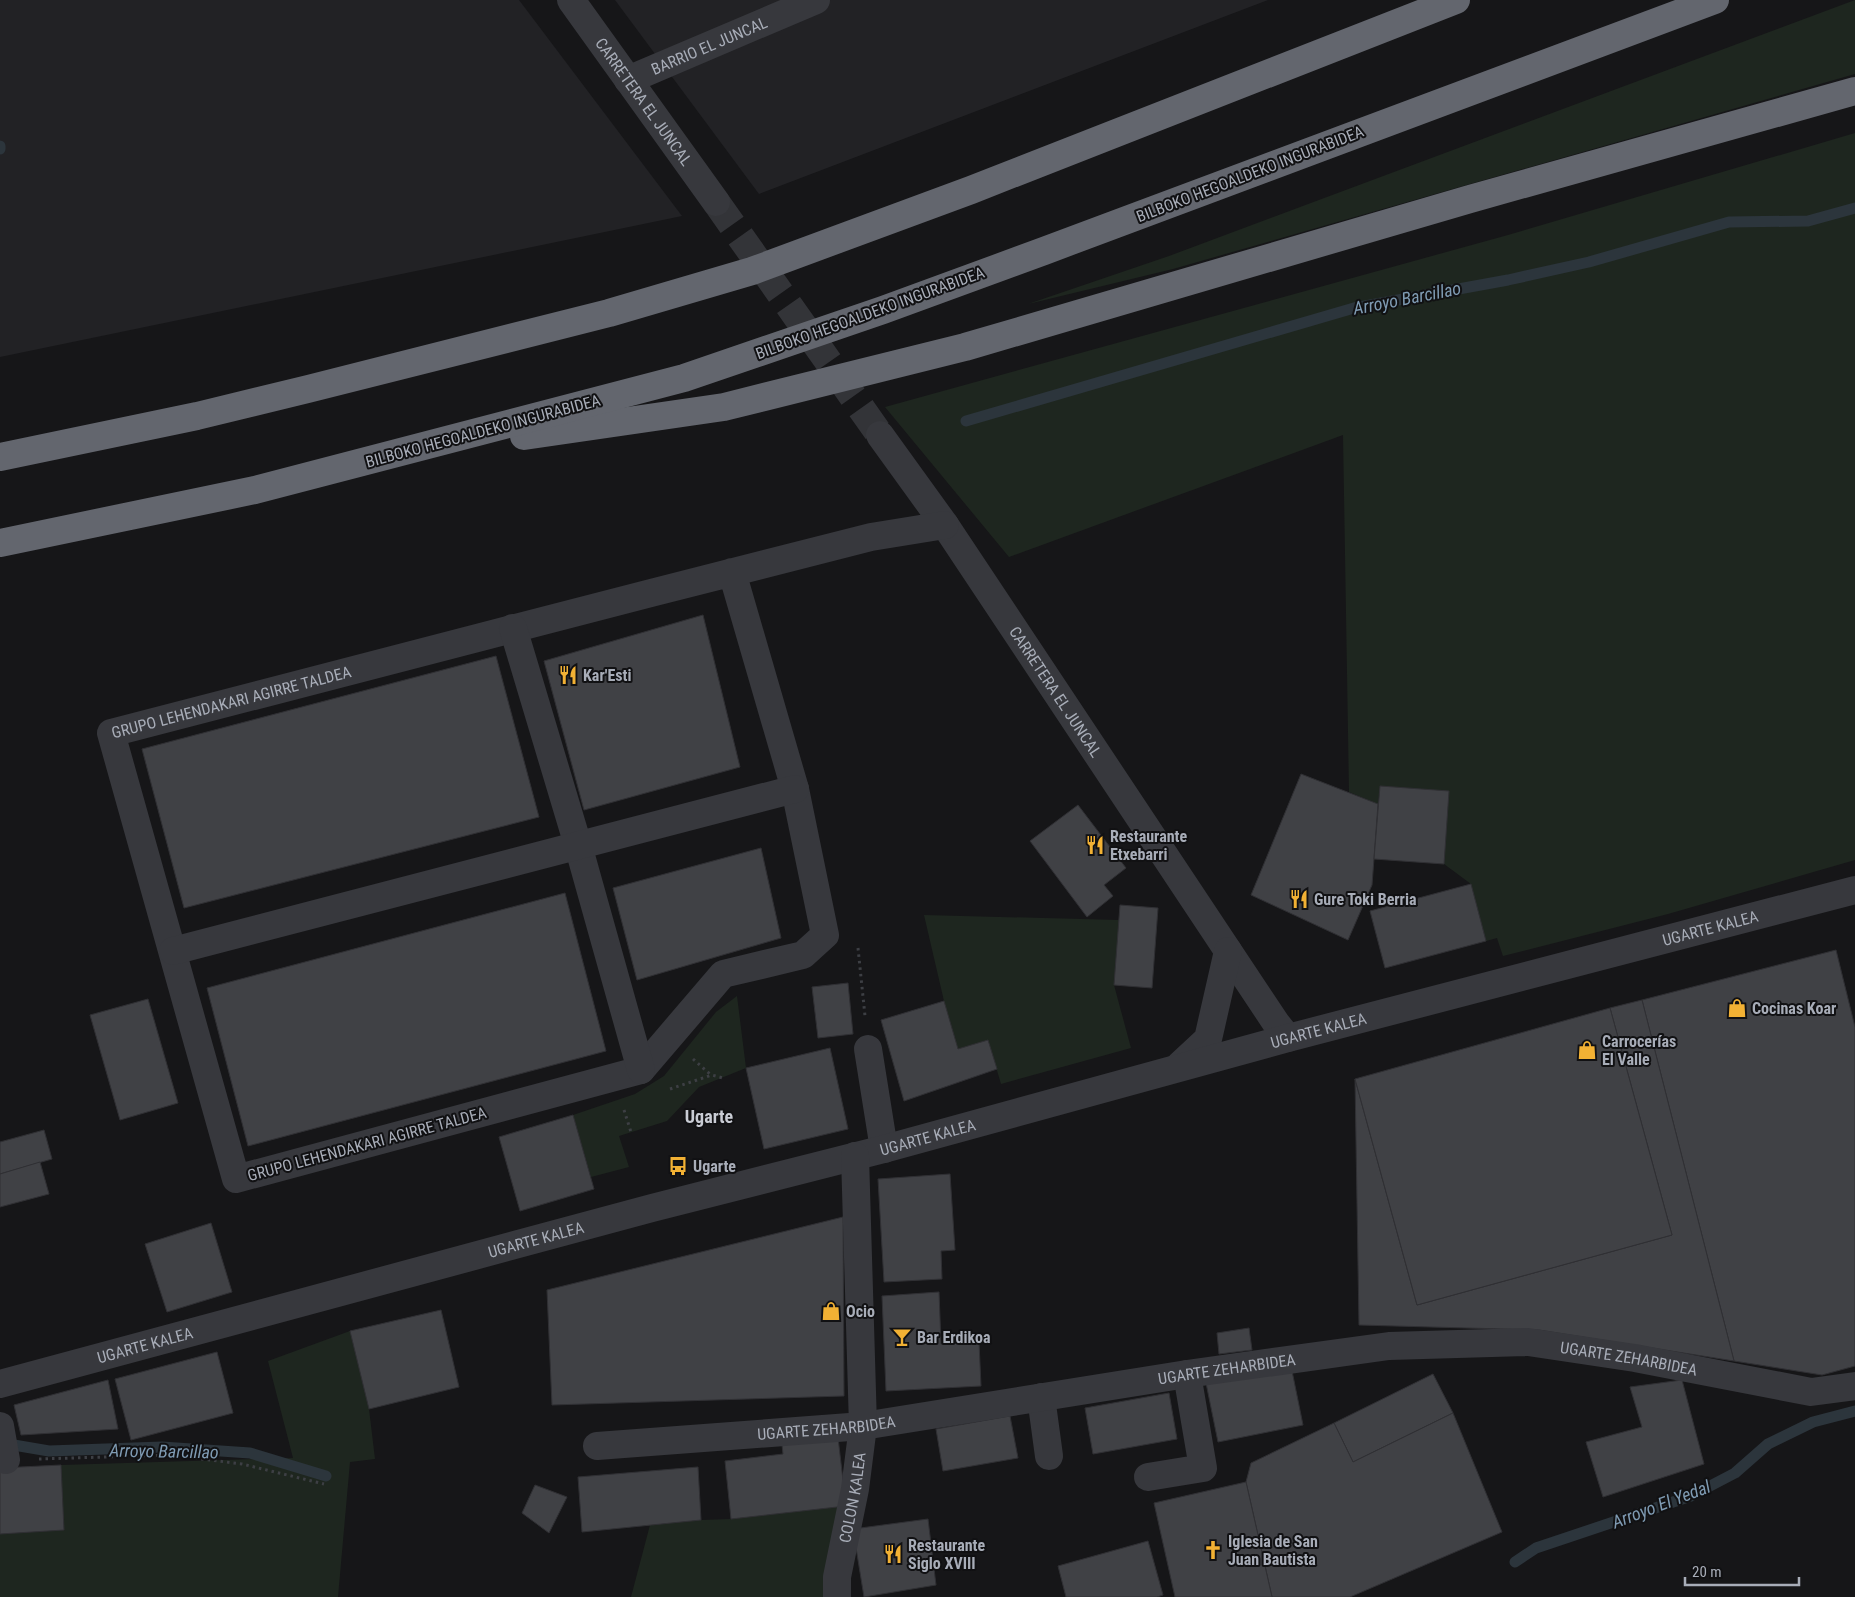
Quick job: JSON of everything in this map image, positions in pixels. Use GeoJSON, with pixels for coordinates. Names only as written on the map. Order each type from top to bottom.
{"type":"FeatureCollection","features":[{"type":"Feature","properties":{"kind":"highway"},"geometry":{"type":"LineString","coordinates":[[0,456],[187,418],[308,389],[609,313],[752,270],[971,190],[1456,0]]}},
{"type":"Feature","properties":{"kind":"highway","name":"BILBOKO HEGOALDEKO INGURABIDEA"},"geometry":{"type":"LineString","coordinates":[[0,543],[223,497],[392,456],[693,375],[883,310],[1044,251],[1714,0]]}},
{"type":"Feature","properties":{"kind":"highway"},"geometry":{"type":"LineString","coordinates":[[392,456],[724,407],[955,350],[1470,199],[1855,91]]}},
{"type":"Feature","properties":{"kind":"street","name":"CARRETERA EL JUNCAL"},"geometry":{"type":"LineString","coordinates":[[571,0],[716,202]]}},
{"type":"Feature","properties":{"kind":"street","name":"BARRIO EL JUNCAL"},"geometry":{"type":"LineString","coordinates":[[628,80],[816,0]]}},
{"type":"Feature","properties":{"kind":"street","name":"CARRETERA EL JUNCAL"},"geometry":{"type":"LineString","coordinates":[[880,435],[945,525],[1276,1023],[1288,1038]]}},
{"type":"Feature","properties":{"kind":"street","name":"GRUPO LEHENDAKARI AGIRRE TALDEA"},"geometry":{"type":"LineString","coordinates":[[640,1070],[236,1179],[111,733],[871,537],[945,525]]}},
{"type":"Feature","properties":{"kind":"street"},"geometry":{"type":"LineString","coordinates":[[640,1070],[723,974],[803,954],[825,935],[795,788],[732,572]]}},
{"type":"Feature","properties":{"kind":"street"},"geometry":{"type":"LineString","coordinates":[[513,628],[578,845],[640,1070]]}},
{"type":"Feature","properties":{"kind":"street"},"geometry":{"type":"LineString","coordinates":[[173,951],[795,788]]}},
{"type":"Feature","properties":{"kind":"street","name":"UGARTE KALEA"},"geometry":{"type":"LineString","coordinates":[[0,1384],[652,1208],[884,1149],[1288,1038],[1855,890]]}},
{"type":"Feature","properties":{"kind":"street"},"geometry":{"type":"LineString","coordinates":[[1175,1070],[1208,1040],[1228,951]]}},
{"type":"Feature","properties":{"kind":"street"},"geometry":{"type":"LineString","coordinates":[[868,1049],[884,1149]]}},
{"type":"Feature","properties":{"kind":"street","name":"COLON KALEA"},"geometry":{"type":"LineString","coordinates":[[837,1597],[837,1577],[855,1489],[863,1426],[855,1156]]}},
{"type":"Feature","properties":{"kind":"street","name":"UGARTE ZEHARBIDEA"},"geometry":{"type":"LineString","coordinates":[[597,1446],[863,1426],[1187,1374],[1389,1346],[1528,1342],[1635,1358],[1811,1392],[1855,1386]]}},
{"type":"Feature","properties":{"kind":"street"},"geometry":{"type":"LineString","coordinates":[[1148,1477],[1203,1468],[1187,1374]]}},
{"type":"Feature","properties":{"kind":"street"},"geometry":{"type":"LineString","coordinates":[[1041,1397],[1049,1456]]}},
{"type":"Feature","properties":{"kind":"street"},"geometry":{"type":"LineString","coordinates":[[0,1428],[6,1460]]}},
{"type":"Feature","properties":{"kind":"path"},"geometry":{"type":"LineString","coordinates":[[860,966],[868,1049]]}},
{"type":"Feature","properties":{"kind":"path"},"geometry":{"type":"LineString","coordinates":[[622,1104],[631,1132]]}},
{"type":"Feature","properties":{"kind":"path"},"geometry":{"type":"LineString","coordinates":[[6,1460],[170,1455],[242,1464],[324,1484]]}},
{"type":"Feature","properties":{"kind":"shaded area"},"geometry":{"type":"Polygon","coordinates":[[[0,0],[519,0],[682,216],[0,357],[0,0]]]}},
{"type":"Feature","properties":{"kind":"shaded area"},"geometry":{"type":"Polygon","coordinates":[[[615,0],[1268,0],[759,194],[615,0]]]}},
{"type":"Feature","properties":{"kind":"shaded area"},"geometry":{"type":"Polygon","coordinates":[[[1855,0],[1855,74],[1173,269],[1028,304],[1169,256],[1855,0]]]}},
{"type":"Feature","properties":{"kind":"shaded area"},"geometry":{"type":"Polygon","coordinates":[[[1855,133],[1855,860],[1668,914],[1503,956],[1497,938],[1486,941],[1471,884],[1444,864],[1449,791],[1380,786],[1378,804],[1349,792],[1343,435],[1009,557],[885,407],[1508,235],[1855,133]]]}},
{"type":"Feature","properties":{"kind":"shaded area"},"geometry":{"type":"Polygon","coordinates":[[[924,915],[1119,920],[1114,985],[1131,1048],[1001,1084],[988,1040],[958,1049],[944,1001],[924,915]]]}},
{"type":"Feature","properties":{"kind":"shaded area"},"geometry":{"type":"Polygon","coordinates":[[[737,996],[746,1068],[699,1087],[667,1121],[619,1136],[629,1167],[591,1177],[573,1115],[635,1094],[664,1076],[716,1012],[737,996]]]}},
{"type":"Feature","properties":{"kind":"shaded area"},"geometry":{"type":"Polygon","coordinates":[[[350,1331],[369,1409],[375,1459],[350,1462],[338,1597],[0,1597],[0,1534],[64,1530],[61,1465],[293,1458],[268,1361],[350,1331]]]}},
{"type":"Feature","properties":{"kind":"shaded area"},"geometry":{"type":"Polygon","coordinates":[[[846,1506],[824,1597],[631,1597],[650,1525],[731,1519],[846,1506]]]}},
{"type":"Feature","properties":{"kind":"building"},"geometry":{"type":"Polygon","coordinates":[[[703,615],[740,767],[584,810],[544,661],[703,615]]]}},
{"type":"Feature","properties":{"kind":"building"},"geometry":{"type":"Polygon","coordinates":[[[496,656],[539,817],[184,908],[142,749],[496,656]]]}},
{"type":"Feature","properties":{"kind":"building"},"geometry":{"type":"Polygon","coordinates":[[[1301,774],[1378,804],[1372,885],[1348,940],[1251,895],[1301,774]]]}},
{"type":"Feature","properties":{"kind":"building"},"geometry":{"type":"Polygon","coordinates":[[[1380,786],[1449,791],[1444,864],[1374,859],[1380,786]]]}},
{"type":"Feature","properties":{"kind":"building"},"geometry":{"type":"Polygon","coordinates":[[[1078,805],[1126,868],[1104,885],[1113,896],[1087,917],[1030,841],[1078,805]]]}},
{"type":"Feature","properties":{"kind":"building"},"geometry":{"type":"Polygon","coordinates":[[[761,848],[781,938],[637,980],[613,888],[761,848]]]}},
{"type":"Feature","properties":{"kind":"building"},"geometry":{"type":"Polygon","coordinates":[[[1471,884],[1486,941],[1385,968],[1370,911],[1471,884]]]}},
{"type":"Feature","properties":{"kind":"building"},"geometry":{"type":"Polygon","coordinates":[[[565,893],[606,1051],[248,1146],[207,988],[565,893]]]}},
{"type":"Feature","properties":{"kind":"building"},"geometry":{"type":"Polygon","coordinates":[[[1120,905],[1158,908],[1152,988],[1114,985],[1120,905]]]}},
{"type":"Feature","properties":{"kind":"building"},"geometry":{"type":"Polygon","coordinates":[[[1836,950],[1855,1027],[1855,1366],[1822,1375],[1734,1361],[1642,1000],[1836,950]]]}},
{"type":"Feature","properties":{"kind":"building"},"geometry":{"type":"Polygon","coordinates":[[[848,983],[853,1034],[818,1038],[812,987],[848,983]]]}},
{"type":"Feature","properties":{"kind":"building"},"geometry":{"type":"Polygon","coordinates":[[[148,999],[178,1103],[120,1120],[90,1015],[148,999]]]}},
{"type":"Feature","properties":{"kind":"building"},"geometry":{"type":"Polygon","coordinates":[[[1642,1000],[1734,1361],[1539,1330],[1359,1325],[1355,1079],[1417,1305],[1672,1235],[1610,1008],[1642,1000]]]}},
{"type":"Feature","properties":{"kind":"building"},"geometry":{"type":"Polygon","coordinates":[[[944,1001],[958,1049],[988,1040],[997,1069],[904,1101],[881,1020],[944,1001]]]}},
{"type":"Feature","properties":{"kind":"building"},"geometry":{"type":"Polygon","coordinates":[[[1610,1008],[1672,1235],[1417,1305],[1355,1079],[1610,1008]]]}},
{"type":"Feature","properties":{"kind":"building"},"geometry":{"type":"Polygon","coordinates":[[[830,1048],[848,1129],[764,1149],[746,1068],[830,1048]]]}},
{"type":"Feature","properties":{"kind":"building"},"geometry":{"type":"Polygon","coordinates":[[[573,1115],[594,1189],[520,1211],[499,1137],[573,1115]]]}},
{"type":"Feature","properties":{"kind":"building"},"geometry":{"type":"Polygon","coordinates":[[[44,1130],[52,1159],[0,1174],[0,1142],[44,1130]]]}},
{"type":"Feature","properties":{"kind":"building"},"geometry":{"type":"Polygon","coordinates":[[[40,1162],[49,1194],[0,1207],[0,1174],[40,1162]]]}},
{"type":"Feature","properties":{"kind":"building"},"geometry":{"type":"Polygon","coordinates":[[[950,1174],[955,1250],[941,1251],[942,1279],[884,1282],[878,1179],[950,1174]]]}},
{"type":"Feature","properties":{"kind":"building"},"geometry":{"type":"Polygon","coordinates":[[[843,1217],[844,1396],[552,1405],[547,1290],[843,1217]]]}},
{"type":"Feature","properties":{"kind":"building"},"geometry":{"type":"Polygon","coordinates":[[[211,1223],[232,1292],[167,1312],[145,1244],[211,1223]]]}},
{"type":"Feature","properties":{"kind":"building"},"geometry":{"type":"Polygon","coordinates":[[[939,1292],[941,1344],[979,1342],[981,1386],[886,1391],[882,1296],[939,1292]]]}},
{"type":"Feature","properties":{"kind":"building"},"geometry":{"type":"Polygon","coordinates":[[[441,1310],[459,1387],[369,1409],[350,1331],[441,1310]]]}},
{"type":"Feature","properties":{"kind":"building"},"geometry":{"type":"Polygon","coordinates":[[[1249,1328],[1252,1350],[1219,1354],[1217,1333],[1249,1328]]]}},
{"type":"Feature","properties":{"kind":"building"},"geometry":{"type":"Polygon","coordinates":[[[217,1352],[233,1413],[131,1440],[115,1379],[217,1352]]]}},
{"type":"Feature","properties":{"kind":"building"},"geometry":{"type":"Polygon","coordinates":[[[1291,1366],[1303,1425],[1218,1442],[1206,1383],[1291,1366]]]}},
{"type":"Feature","properties":{"kind":"building"},"geometry":{"type":"Polygon","coordinates":[[[1433,1374],[1453,1413],[1353,1462],[1334,1423],[1433,1374]]]}},
{"type":"Feature","properties":{"kind":"building"},"geometry":{"type":"Polygon","coordinates":[[[108,1380],[118,1429],[21,1435],[14,1405],[108,1380]]]}},
{"type":"Feature","properties":{"kind":"building"},"geometry":{"type":"Polygon","coordinates":[[[1682,1380],[1704,1464],[1603,1497],[1586,1442],[1642,1427],[1630,1387],[1682,1380]]]}},
{"type":"Feature","properties":{"kind":"building"},"geometry":{"type":"Polygon","coordinates":[[[1169,1393],[1177,1439],[1093,1454],[1085,1408],[1169,1393]]]}},
{"type":"Feature","properties":{"kind":"building"},"geometry":{"type":"Polygon","coordinates":[[[1453,1413],[1502,1532],[1350,1597],[1272,1597],[1246,1482],[1251,1463],[1334,1423],[1353,1462],[1453,1413]]]}},
{"type":"Feature","properties":{"kind":"building"},"geometry":{"type":"Polygon","coordinates":[[[1010,1416],[1018,1458],[943,1471],[936,1429],[1010,1416]]]}},
{"type":"Feature","properties":{"kind":"building"},"geometry":{"type":"Polygon","coordinates":[[[837,1429],[846,1506],[731,1519],[725,1461],[783,1454],[781,1435],[837,1429]]]}},
{"type":"Feature","properties":{"kind":"building"},"geometry":{"type":"Polygon","coordinates":[[[61,1465],[64,1530],[0,1534],[0,1468],[61,1465]]]}},
{"type":"Feature","properties":{"kind":"building"},"geometry":{"type":"Polygon","coordinates":[[[698,1467],[701,1520],[582,1532],[578,1477],[698,1467]]]}},
{"type":"Feature","properties":{"kind":"building","name":"Iglesia de San Juan Bautista"},"geometry":{"type":"Polygon","coordinates":[[[1246,1482],[1272,1597],[1175,1597],[1154,1503],[1246,1482]]]}},
{"type":"Feature","properties":{"kind":"building"},"geometry":{"type":"Polygon","coordinates":[[[535,1485],[567,1497],[549,1533],[522,1513],[535,1485]]]}},
{"type":"Feature","properties":{"kind":"building"},"geometry":{"type":"Polygon","coordinates":[[[928,1519],[936,1585],[864,1597],[853,1529],[928,1519]]]}},
{"type":"Feature","properties":{"kind":"building"},"geometry":{"type":"Polygon","coordinates":[[[1148,1541],[1163,1595],[1157,1597],[1066,1597],[1058,1566],[1148,1541]]]}},
{"type":"Feature","properties":{"kind":"waterway","name":"Arroyo Barcillao"},"geometry":{"type":"LineString","coordinates":[[966,421],[1354,308],[1508,280],[1589,262],[1729,222],[1808,221],[1855,208]]}},
{"type":"Feature","properties":{"kind":"waterway","name":"Arroyo El Yedal"},"geometry":{"type":"LineString","coordinates":[[1515,1562],[1536,1548],[1691,1496],[1735,1473],[1768,1444],[1813,1422],[1855,1411]]}},
{"type":"Feature","properties":{"kind":"waterway","name":"Arroyo Barcillao"},"geometry":{"type":"LineString","coordinates":[[2,1443],[49,1451],[162,1447],[250,1453],[326,1476]]}},
{"type":"Feature","properties":{"kind":"tunnel"},"geometry":{"type":"LineString","coordinates":[[716,202],[880,435]]}},
{"type":"Feature","properties":{"kind":"place","name":"Kar'Esti"},"geometry":{"type":"Point","coordinates":[568,675]}},
{"type":"Feature","properties":{"kind":"place","name":"Restaurante Etxebarri"},"geometry":{"type":"Point","coordinates":[1095,845]}},
{"type":"Feature","properties":{"kind":"place","name":"Gure Toki Berria"},"geometry":{"type":"Point","coordinates":[1299,899]}},
{"type":"Feature","properties":{"kind":"place","name":"Cocinas Koar"},"geometry":{"type":"Point","coordinates":[1737,1008]}},
{"type":"Feature","properties":{"kind":"place","name":"Carrocerías El Valle"},"geometry":{"type":"Point","coordinates":[1587,1050]}},
{"type":"Feature","properties":{"kind":"place","name":"Ugarte"},"geometry":{"type":"Point","coordinates":[678,1166]}},
{"type":"Feature","properties":{"kind":"place","name":"Ocio"},"geometry":{"type":"Point","coordinates":[831,1311]}},
{"type":"Feature","properties":{"kind":"place","name":"Bar Erdikoa"},"geometry":{"type":"Point","coordinates":[902,1337]}},
{"type":"Feature","properties":{"kind":"place","name":"Iglesia de San Juan Bautista"},"geometry":{"type":"Point","coordinates":[1213,1550]}},
{"type":"Feature","properties":{"kind":"place","name":"Restaurante Siglo XVIII"},"geometry":{"type":"Point","coordinates":[893,1554]}},
{"type":"Feature","properties":{"kind":"district","name":"Ugarte"},"geometry":{"type":"Point","coordinates":[709,1116]}}]}
